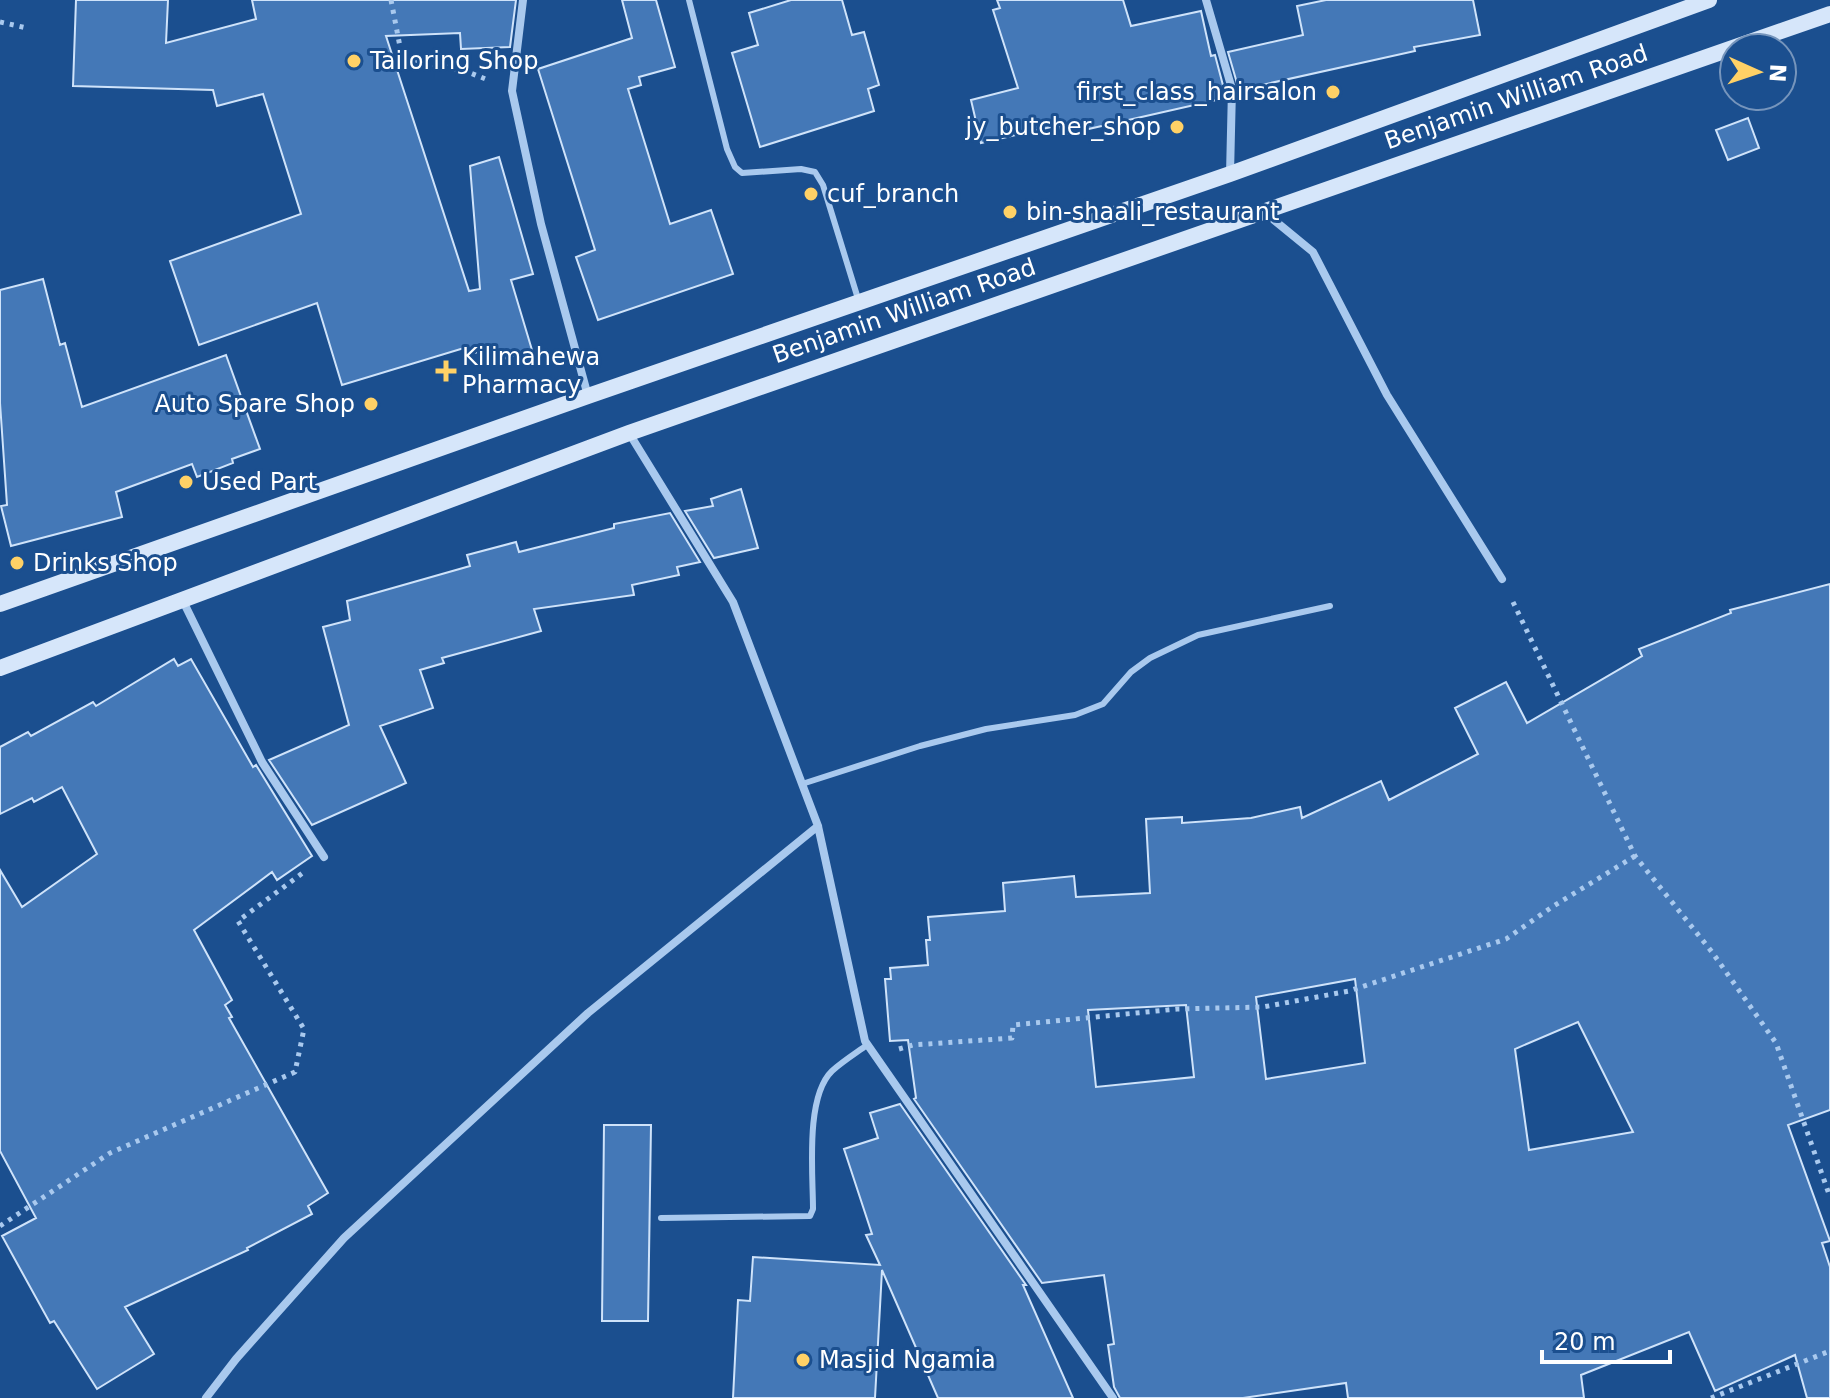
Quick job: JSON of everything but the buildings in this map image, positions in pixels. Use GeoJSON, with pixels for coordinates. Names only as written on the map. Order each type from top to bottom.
{"type":"FeatureCollection","features":[{"type":"Feature","properties":{"kind":"main road","name":"Benjamin William Road"},"geometry":{"type":"LineString","coordinates":[[0,604],[1230,174],[1709,0]]}},
{"type":"Feature","properties":{"kind":"main road","name":"Benjamin William Road"},"geometry":{"type":"LineString","coordinates":[[0,668],[629,433],[1830,14]]}},
{"type":"Feature","properties":{"kind":"street"},"geometry":{"type":"LineString","coordinates":[[523,0],[512,91],[541,224],[588,396]]}},
{"type":"Feature","properties":{"kind":"street"},"geometry":{"type":"LineString","coordinates":[[1206,0],[1232,89],[1230,174]]}},
{"type":"Feature","properties":{"kind":"street"},"geometry":{"type":"LineString","coordinates":[[1262,211],[1313,252],[1387,395],[1502,579]]}},
{"type":"Feature","properties":{"kind":"street"},"geometry":{"type":"LineString","coordinates":[[629,433],[733,602],[818,826],[866,1043],[1113,1398]]}},
{"type":"Feature","properties":{"kind":"street"},"geometry":{"type":"LineString","coordinates":[[183,601],[262,762],[324,857]]}},
{"type":"Feature","properties":{"kind":"street"},"geometry":{"type":"LineString","coordinates":[[206,1398],[236,1359],[344,1238],[588,1013],[818,826]]}},
{"type":"Feature","properties":{"kind":"lane"},"geometry":{"type":"LineString","coordinates":[[689,0],[727,149],[735,167],[742,173],[801,169],[815,172],[823,185],[859,302]]}},
{"type":"Feature","properties":{"kind":"lane"},"geometry":{"type":"LineString","coordinates":[[802,784],[920,746],[986,729],[1075,715],[1103,704],[1131,672],[1150,658],[1198,635],[1330,606]]}},
{"type":"Feature","properties":{"kind":"lane"},"geometry":{"type":"LineString","coordinates":[[661,1218],[810,1216],[813,1209],[812,1131],[817,1103],[830,1073],[866,1043]]}},
{"type":"Feature","properties":{"kind":"path"},"geometry":{"type":"LineString","coordinates":[[391,0],[402,57],[468,72],[512,91]]}},
{"type":"Feature","properties":{"kind":"path"},"geometry":{"type":"LineString","coordinates":[[0,22],[27,28]]}},
{"type":"Feature","properties":{"kind":"path"},"geometry":{"type":"LineString","coordinates":[[1502,579],[1635,856],[1712,952],[1776,1043],[1830,1197]]}},
{"type":"Feature","properties":{"kind":"path"},"geometry":{"type":"LineString","coordinates":[[866,1043],[889,1052],[913,1045],[1012,1038],[1013,1025],[1177,1009],[1263,1007],[1349,991],[1506,939],[1635,856]]}},
{"type":"Feature","properties":{"kind":"path"},"geometry":{"type":"LineString","coordinates":[[0,1226],[110,1153],[295,1072],[304,1029],[238,921],[324,857]]}},
{"type":"Feature","properties":{"kind":"path"},"geometry":{"type":"LineString","coordinates":[[1711,1398],[1830,1351]]}},
{"type":"Feature","properties":{"kind":"place","name":"Tailoring Shop"},"geometry":{"type":"Point","coordinates":[354,61]}},
{"type":"Feature","properties":{"kind":"place","name":"first_class_hairsalon"},"geometry":{"type":"Point","coordinates":[1333,92]}},
{"type":"Feature","properties":{"kind":"place","name":"jy_butcher_shop"},"geometry":{"type":"Point","coordinates":[1177,127]}},
{"type":"Feature","properties":{"kind":"place","name":"cuf_branch"},"geometry":{"type":"Point","coordinates":[811,194]}},
{"type":"Feature","properties":{"kind":"place","name":"bin-shaali_restaurant"},"geometry":{"type":"Point","coordinates":[1010,212]}},
{"type":"Feature","properties":{"kind":"place","name":"Kilimahewa Pharmacy"},"geometry":{"type":"Point","coordinates":[446,371]}},
{"type":"Feature","properties":{"kind":"place","name":"Auto Spare Shop"},"geometry":{"type":"Point","coordinates":[371,404]}},
{"type":"Feature","properties":{"kind":"place","name":"Used Part"},"geometry":{"type":"Point","coordinates":[186,482]}},
{"type":"Feature","properties":{"kind":"place","name":"Drinks Shop"},"geometry":{"type":"Point","coordinates":[17,563]}},
{"type":"Feature","properties":{"kind":"place","name":"Masjid Ngamia"},"geometry":{"type":"Point","coordinates":[803,1360]}}]}
